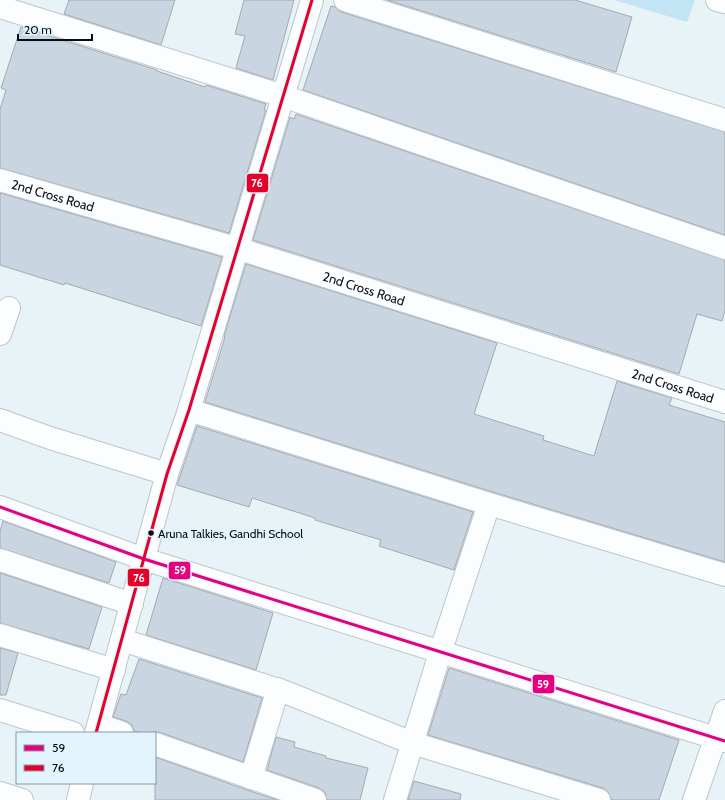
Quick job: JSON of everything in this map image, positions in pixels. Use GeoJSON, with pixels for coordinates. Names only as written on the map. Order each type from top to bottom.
{"type":"FeatureCollection","features":[{"type":"Feature","properties":{"kind":"street"},"geometry":{"type":"LineString","coordinates":[[116,732],[97,729],[168,474],[189,410],[236,248],[312,0]]}},
{"type":"Feature","properties":{"kind":"street"},"geometry":{"type":"LineString","coordinates":[[345,0],[725,120]]}},
{"type":"Feature","properties":{"kind":"street"},"geometry":{"type":"LineString","coordinates":[[717,0],[725,2]]}},
{"type":"Feature","properties":{"kind":"street"},"geometry":{"type":"LineString","coordinates":[[0,7],[283,96],[725,248]]}},
{"type":"Feature","properties":{"kind":"street","name":"2nd Cross Road"},"geometry":{"type":"LineString","coordinates":[[0,180],[236,248],[725,402]]}},
{"type":"Feature","properties":{"kind":"street"},"geometry":{"type":"LineString","coordinates":[[0,334],[9,308]]}},
{"type":"Feature","properties":{"kind":"street"},"geometry":{"type":"LineString","coordinates":[[189,410],[489,504],[725,575]]}},
{"type":"Feature","properties":{"kind":"street"},"geometry":{"type":"LineString","coordinates":[[0,420],[50,438],[168,474]]}},
{"type":"Feature","properties":{"kind":"street"},"geometry":{"type":"LineString","coordinates":[[394,800],[489,504]]}},
{"type":"Feature","properties":{"kind":"street"},"geometry":{"type":"LineString","coordinates":[[0,507],[144,559],[720,740]]}},
{"type":"Feature","properties":{"kind":"street"},"geometry":{"type":"LineString","coordinates":[[0,560],[132,604]]}},
{"type":"Feature","properties":{"kind":"street"},"geometry":{"type":"LineString","coordinates":[[0,635],[114,670]]}},
{"type":"Feature","properties":{"kind":"street"},"geometry":{"type":"LineString","coordinates":[[122,640],[278,689],[412,743],[599,800]]}},
{"type":"Feature","properties":{"kind":"street"},"geometry":{"type":"LineString","coordinates":[[257,787],[278,689]]}},
{"type":"Feature","properties":{"kind":"street"},"geometry":{"type":"LineString","coordinates":[[0,710],[70,732]]}},
{"type":"Feature","properties":{"kind":"street"},"geometry":{"type":"LineString","coordinates":[[694,800],[720,740],[725,711]]}},
{"type":"Feature","properties":{"kind":"street"},"geometry":{"type":"LineString","coordinates":[[156,744],[257,787],[315,800]]}},
{"type":"Feature","properties":{"kind":"street"},"geometry":{"type":"LineString","coordinates":[[78,800],[82,784]]}},
{"type":"Feature","properties":{"kind":"street"},"geometry":{"type":"LineString","coordinates":[[0,793],[22,800]]}},
{"type":"Feature","properties":{"kind":"shaded area"},"geometry":{"type":"Polygon","coordinates":[[[614,0],[695,0],[687,22],[614,0]]]}},
{"type":"Feature","properties":{"kind":"building"},"geometry":{"type":"Polygon","coordinates":[[[69,0],[175,0],[161,45],[64,14],[69,0]]]}},
{"type":"Feature","properties":{"kind":"building"},"geometry":{"type":"Polygon","coordinates":[[[244,0],[294,0],[273,80],[236,68],[245,36],[235,34],[244,0]]]}},
{"type":"Feature","properties":{"kind":"building"},"geometry":{"type":"Polygon","coordinates":[[[387,0],[575,0],[632,17],[616,72],[387,0]]]}},
{"type":"Feature","properties":{"kind":"building"},"geometry":{"type":"Polygon","coordinates":[[[331,6],[335,7],[341,12],[725,132],[725,235],[303,90],[331,6]]]}},
{"type":"Feature","properties":{"kind":"building"},"geometry":{"type":"Polygon","coordinates":[[[21,27],[157,70],[205,87],[206,85],[266,104],[264,110],[266,110],[229,233],[0,168],[0,109],[6,90],[1,88],[21,27]]]}},
{"type":"Feature","properties":{"kind":"building"},"geometry":{"type":"Polygon","coordinates":[[[296,114],[725,260],[725,310],[722,321],[697,314],[679,374],[253,240],[290,117],[294,119],[296,114]]]}},
{"type":"Feature","properties":{"kind":"building"},"geometry":{"type":"Polygon","coordinates":[[[0,193],[222,257],[201,326],[65,283],[64,285],[0,265],[0,193]]]}},
{"type":"Feature","properties":{"kind":"building"},"geometry":{"type":"Polygon","coordinates":[[[246,264],[497,343],[474,414],[544,436],[543,440],[594,456],[617,381],[672,398],[669,405],[725,422],[725,562],[493,492],[205,402],[246,264]]]}},
{"type":"Feature","properties":{"kind":"building"},"geometry":{"type":"Polygon","coordinates":[[[197,426],[473,512],[454,570],[379,546],[381,540],[315,520],[315,518],[252,498],[249,507],[177,485],[197,426]]]}},
{"type":"Feature","properties":{"kind":"building"},"geometry":{"type":"Polygon","coordinates":[[[3,521],[116,562],[109,583],[0,548],[0,531],[3,521]]]}},
{"type":"Feature","properties":{"kind":"building"},"geometry":{"type":"Polygon","coordinates":[[[0,573],[102,607],[89,649],[0,623],[0,573]]]}},
{"type":"Feature","properties":{"kind":"building"},"geometry":{"type":"Polygon","coordinates":[[[163,578],[273,613],[256,670],[146,635],[163,578]]]}},
{"type":"Feature","properties":{"kind":"building"},"geometry":{"type":"Polygon","coordinates":[[[0,648],[18,653],[6,695],[0,695],[0,648]]]}},
{"type":"Feature","properties":{"kind":"building"},"geometry":{"type":"Polygon","coordinates":[[[139,659],[262,698],[243,762],[159,732],[134,731],[132,725],[126,721],[113,717],[121,694],[126,695],[139,659]]]}},
{"type":"Feature","properties":{"kind":"building"},"geometry":{"type":"Polygon","coordinates":[[[449,668],[679,740],[659,800],[614,800],[611,799],[608,792],[603,788],[428,735],[449,668]]]}},
{"type":"Feature","properties":{"kind":"building"},"geometry":{"type":"Polygon","coordinates":[[[276,737],[295,742],[294,747],[326,756],[326,758],[368,768],[360,800],[327,800],[325,792],[319,788],[267,770],[276,737]]]}},
{"type":"Feature","properties":{"kind":"building"},"geometry":{"type":"Polygon","coordinates":[[[156,757],[277,800],[155,800],[156,757]]]}},
{"type":"Feature","properties":{"kind":"building"},"geometry":{"type":"Polygon","coordinates":[[[414,781],[461,794],[460,800],[408,800],[414,781]]]}},
{"type":"Feature","properties":{"kind":"transit line","name":"76"},"geometry":{"type":"LineString","coordinates":[[96,732],[167,474],[189,410],[312,0]]}},
{"type":"Feature","properties":{"kind":"transit line","name":"59"},"geometry":{"type":"LineString","coordinates":[[0,507],[144,559],[725,741]]}},
{"type":"Feature","properties":{"kind":"place","name":"Aruna Talkies, Gandhi School"},"geometry":{"type":"Point","coordinates":[151,533]}}]}
